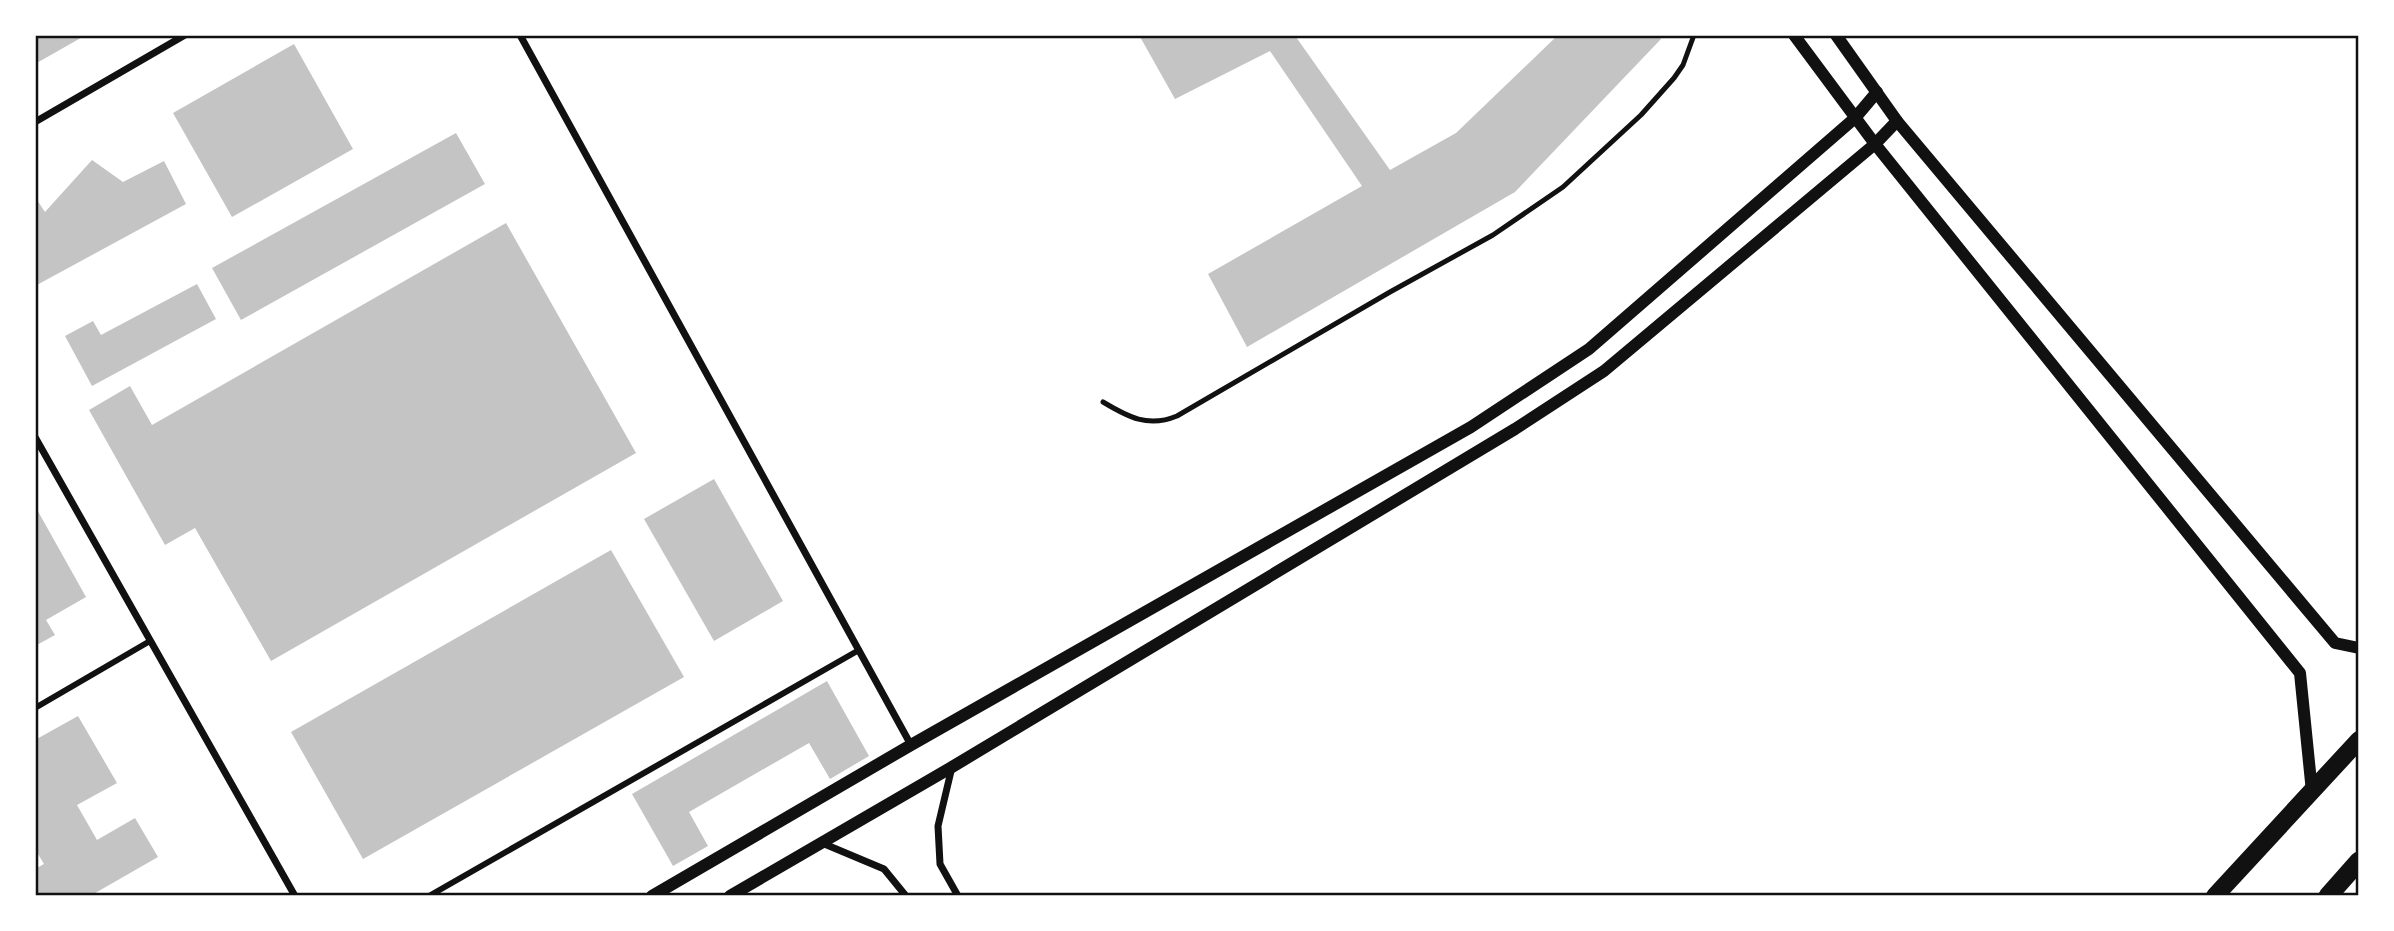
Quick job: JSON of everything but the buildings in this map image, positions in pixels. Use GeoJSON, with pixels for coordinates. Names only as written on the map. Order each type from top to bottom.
{"type":"FeatureCollection","features":[{"type":"Feature","properties":{"kind":"highway"},"geometry":{"type":"LineString","coordinates":[[2328,896],[2359,861]]}},
{"type":"Feature","properties":{"kind":"main road"},"geometry":{"type":"LineString","coordinates":[[2215,896],[2359,740]]}},
{"type":"Feature","properties":{"kind":"street"},"geometry":{"type":"LineString","coordinates":[[35,122],[185,35]]}},
{"type":"Feature","properties":{"kind":"street"},"geometry":{"type":"LineString","coordinates":[[520,35],[911,745]]}},
{"type":"Feature","properties":{"kind":"street"},"geometry":{"type":"LineString","coordinates":[[1794,35],[1875,144],[2300,673],[2312,792]]}},
{"type":"Feature","properties":{"kind":"street"},"geometry":{"type":"LineString","coordinates":[[1836,35],[1897,121],[2335,643],[2359,648]]}},
{"type":"Feature","properties":{"kind":"street"},"geometry":{"type":"LineString","coordinates":[[652,896],[911,745],[1471,428],[1589,349],[1855,118],[1877,92]]}},
{"type":"Feature","properties":{"kind":"street"},"geometry":{"type":"LineString","coordinates":[[730,896],[952,767],[1515,429],[1604,371],[1875,144],[1897,121]]}},
{"type":"Feature","properties":{"kind":"street"},"geometry":{"type":"LineString","coordinates":[[35,437],[295,896]]}},
{"type":"Feature","properties":{"kind":"street"},"geometry":{"type":"LineString","coordinates":[[35,708],[150,641]]}},
{"type":"Feature","properties":{"kind":"street"},"geometry":{"type":"LineString","coordinates":[[429,896],[859,650]]}},
{"type":"Feature","properties":{"kind":"street"},"geometry":{"type":"LineString","coordinates":[[952,767],[938,826],[940,864],[958,896]]}},
{"type":"Feature","properties":{"kind":"street"},"geometry":{"type":"LineString","coordinates":[[821,843],[884,869],[906,896]]}},
{"type":"Feature","properties":{"kind":"lane"},"geometry":{"type":"LineString","coordinates":[[1103,402],[1137,420],[1166,421],[1493,235],[1563,187],[1641,116],[1683,65],[1694,35]]}}]}
